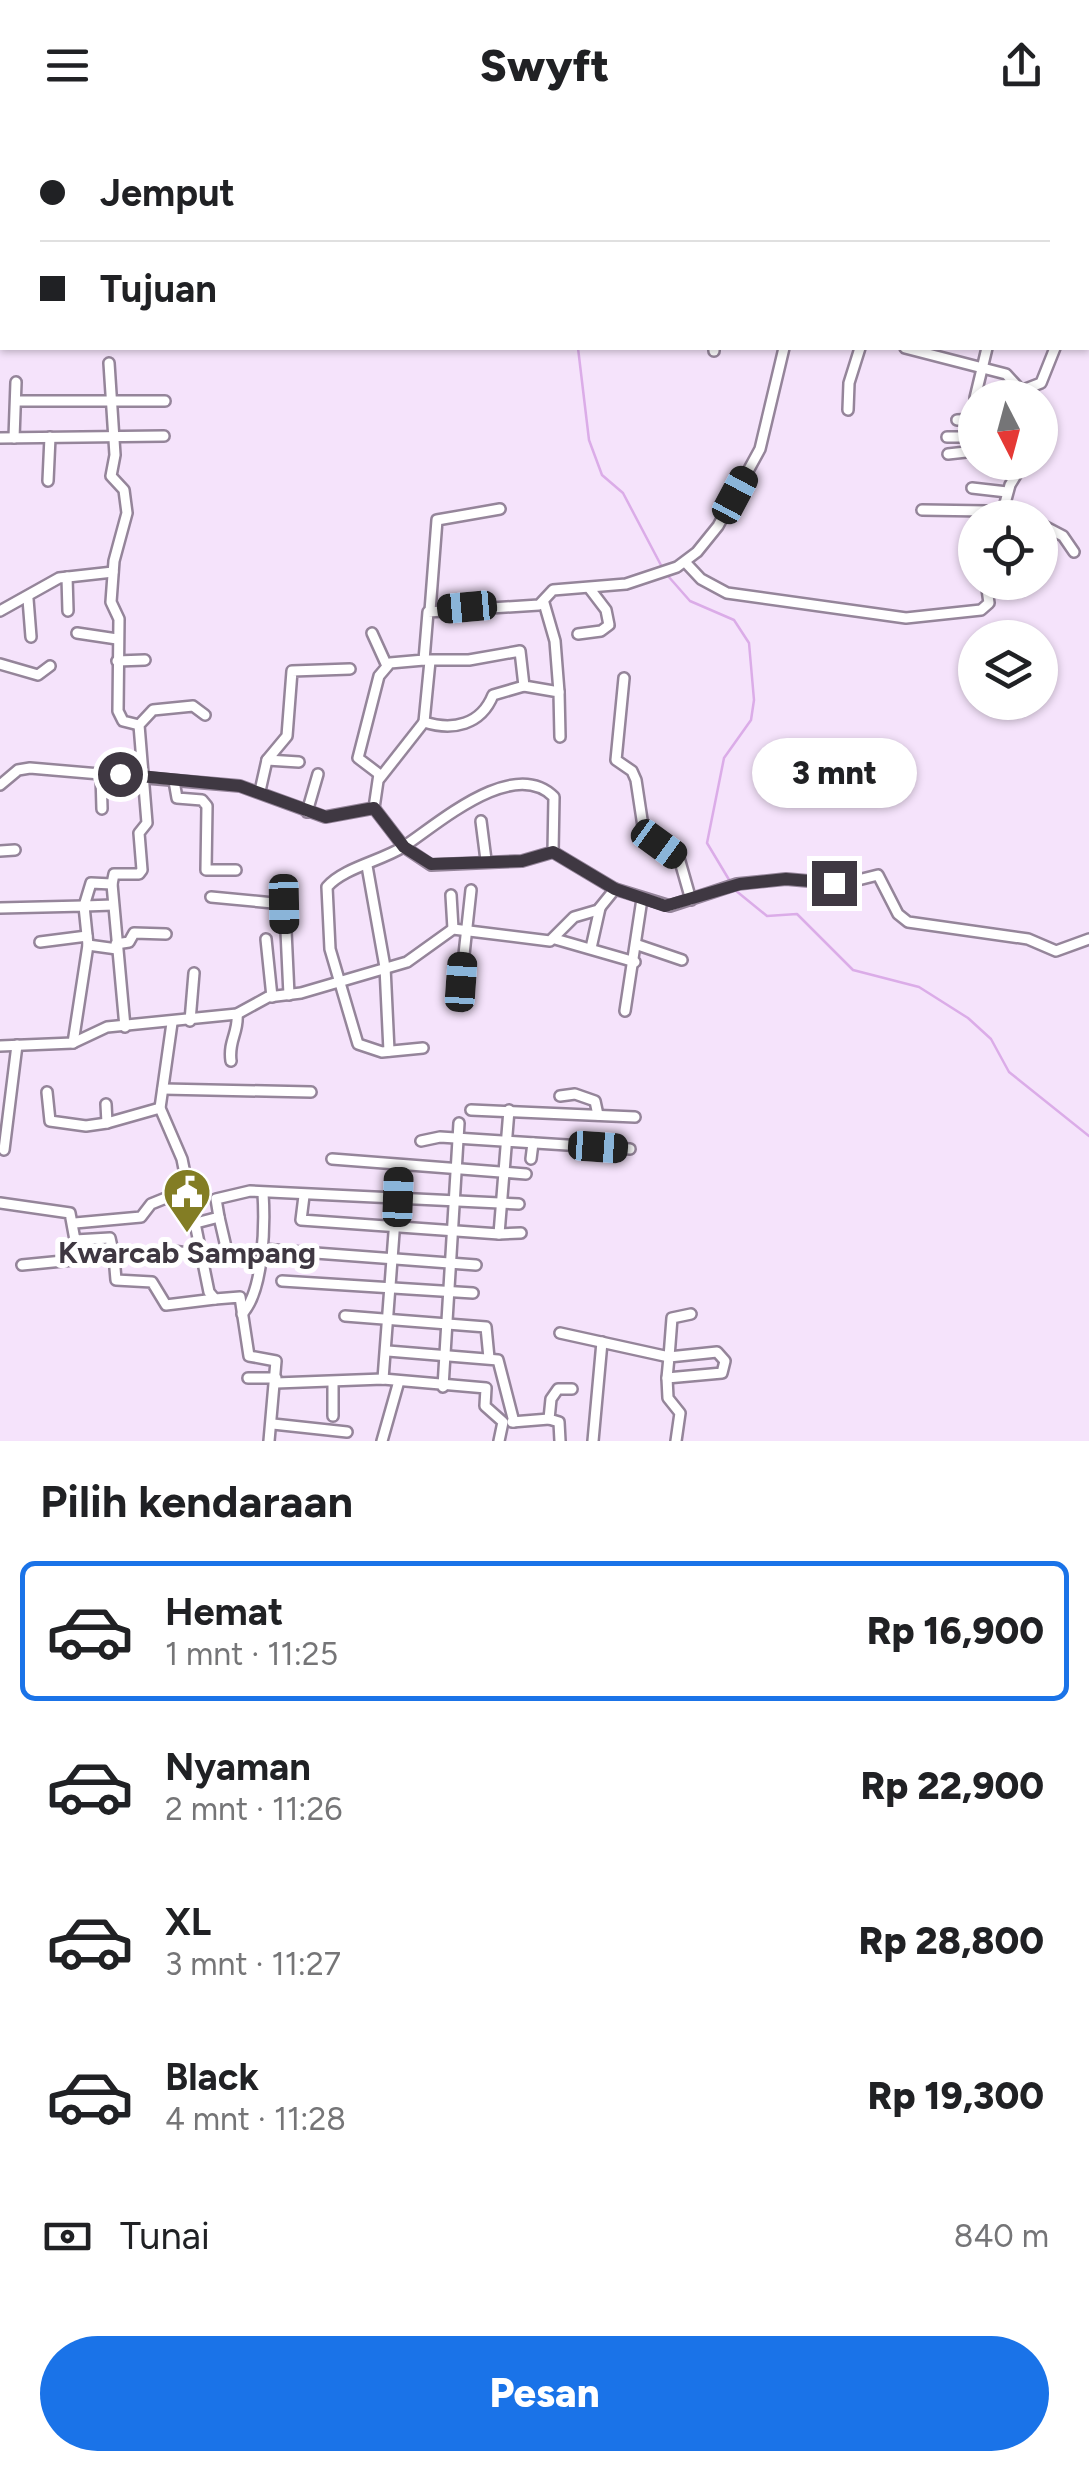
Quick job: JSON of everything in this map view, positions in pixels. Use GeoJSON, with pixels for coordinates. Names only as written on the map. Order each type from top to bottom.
{"type":"FeatureCollection","features":[{"type":"Feature","properties":{"kind":"street"},"geometry":{"type":"LineString","coordinates":[[560,737],[556,641],[544,603],[552,590],[590,589],[664,572],[686,562],[714,532],[760,449],[784,350]]}},
{"type":"Feature","properties":{"kind":"street"},"geometry":{"type":"LineString","coordinates":[[848,410],[849,384],[859,350]]}},
{"type":"Feature","properties":{"kind":"street"},"geometry":{"type":"LineString","coordinates":[[912,350],[1006,374],[1012,380]]}},
{"type":"Feature","properties":{"kind":"street"},"geometry":{"type":"LineString","coordinates":[[978,380],[986,350]]}},
{"type":"Feature","properties":{"kind":"street"},"geometry":{"type":"LineString","coordinates":[[1042,380],[1054,350]]}},
{"type":"Feature","properties":{"kind":"street"},"geometry":{"type":"LineString","coordinates":[[109,363],[114,435],[111,476],[124,490],[127,513],[112,572],[111,608],[119,618],[120,717],[139,724]]}},
{"type":"Feature","properties":{"kind":"street"},"geometry":{"type":"LineString","coordinates":[[14,438],[16,382]]}},
{"type":"Feature","properties":{"kind":"street"},"geometry":{"type":"LineString","coordinates":[[16,401],[165,401]]}},
{"type":"Feature","properties":{"kind":"street"},"geometry":{"type":"LineString","coordinates":[[0,438],[164,436]]}},
{"type":"Feature","properties":{"kind":"street"},"geometry":{"type":"LineString","coordinates":[[947,436],[958,436]]}},
{"type":"Feature","properties":{"kind":"street"},"geometry":{"type":"LineString","coordinates":[[48,480],[50,437]]}},
{"type":"Feature","properties":{"kind":"street"},"geometry":{"type":"LineString","coordinates":[[948,454],[958,453]]}},
{"type":"Feature","properties":{"kind":"street"},"geometry":{"type":"LineString","coordinates":[[1005,500],[1014,480]]}},
{"type":"Feature","properties":{"kind":"street"},"geometry":{"type":"LineString","coordinates":[[972,488],[1007,492]]}},
{"type":"Feature","properties":{"kind":"street"},"geometry":{"type":"LineString","coordinates":[[500,509],[437,520],[424,722],[380,778],[374,808],[404,847],[431,864],[522,861],[553,852],[615,889],[665,906],[732,885],[786,879],[842,884],[878,875],[898,914],[908,922],[1028,939],[1056,951],[1089,939]]}},
{"type":"Feature","properties":{"kind":"street"},"geometry":{"type":"LineString","coordinates":[[922,510],[958,513]]}},
{"type":"Feature","properties":{"kind":"street"},"geometry":{"type":"LineString","coordinates":[[1058,533],[1074,552]]}},
{"type":"Feature","properties":{"kind":"street"},"geometry":{"type":"LineString","coordinates":[[686,562],[701,579],[727,593],[906,618],[986,609],[989,600]]}},
{"type":"Feature","properties":{"kind":"street"},"geometry":{"type":"LineString","coordinates":[[0,611],[28,599],[47,583],[112,572]]}},
{"type":"Feature","properties":{"kind":"street"},"geometry":{"type":"LineString","coordinates":[[67,577],[68,611]]}},
{"type":"Feature","properties":{"kind":"street"},"geometry":{"type":"LineString","coordinates":[[578,634],[609,625],[606,610],[590,589]]}},
{"type":"Feature","properties":{"kind":"street"},"geometry":{"type":"LineString","coordinates":[[28,599],[31,637]]}},
{"type":"Feature","properties":{"kind":"street"},"geometry":{"type":"LineString","coordinates":[[430,610],[544,603]]}},
{"type":"Feature","properties":{"kind":"street"},"geometry":{"type":"LineString","coordinates":[[372,632],[386,666]]}},
{"type":"Feature","properties":{"kind":"street"},"geometry":{"type":"LineString","coordinates":[[77,633],[117,640]]}},
{"type":"Feature","properties":{"kind":"street"},"geometry":{"type":"LineString","coordinates":[[380,778],[358,758],[378,676],[386,666],[520,652],[524,686]]}},
{"type":"Feature","properties":{"kind":"street"},"geometry":{"type":"LineString","coordinates":[[117,661],[145,660]]}},
{"type":"Feature","properties":{"kind":"street"},"geometry":{"type":"LineString","coordinates":[[0,664],[38,675],[50,666]]}},
{"type":"Feature","properties":{"kind":"street"},"geometry":{"type":"LineString","coordinates":[[260,791],[267,760],[280,749],[286,736],[292,671],[350,669]]}},
{"type":"Feature","properties":{"kind":"street"},"geometry":{"type":"LineString","coordinates":[[624,678],[616,760],[632,771],[636,780],[644,833],[679,858],[691,900]]}},
{"type":"Feature","properties":{"kind":"street"},"geometry":{"type":"LineString","coordinates":[[424,722],[455,728],[483,714],[493,695],[524,686],[559,692]]}},
{"type":"Feature","properties":{"kind":"street"},"geometry":{"type":"LineString","coordinates":[[139,724],[153,710],[172,706],[193,706],[205,716]]}},
{"type":"Feature","properties":{"kind":"street"},"geometry":{"type":"LineString","coordinates":[[125,1027],[112,884],[114,874],[139,874],[142,870],[139,832],[147,823],[139,724]]}},
{"type":"Feature","properties":{"kind":"street"},"geometry":{"type":"LineString","coordinates":[[267,760],[299,762]]}},
{"type":"Feature","properties":{"kind":"street"},"geometry":{"type":"LineString","coordinates":[[0,785],[18,770],[30,768],[208,782],[260,791],[307,812],[334,818],[374,808]]}},
{"type":"Feature","properties":{"kind":"street"},"geometry":{"type":"LineString","coordinates":[[101,774],[102,808]]}},
{"type":"Feature","properties":{"kind":"street"},"geometry":{"type":"LineString","coordinates":[[307,812],[318,774]]}},
{"type":"Feature","properties":{"kind":"street"},"geometry":{"type":"LineString","coordinates":[[174,782],[178,798],[202,800],[206,806],[206,870],[236,870]]}},
{"type":"Feature","properties":{"kind":"street"},"geometry":{"type":"LineString","coordinates":[[423,1048],[389,1051],[358,1044],[330,949],[327,887],[404,847],[488,792],[540,787],[556,802],[553,852]]}},
{"type":"Feature","properties":{"kind":"street"},"geometry":{"type":"LineString","coordinates":[[481,821],[486,860]]}},
{"type":"Feature","properties":{"kind":"street"},"geometry":{"type":"LineString","coordinates":[[0,851],[15,850]]}},
{"type":"Feature","properties":{"kind":"street"},"geometry":{"type":"LineString","coordinates":[[368,866],[384,966],[389,1051]]}},
{"type":"Feature","properties":{"kind":"street"},"geometry":{"type":"LineString","coordinates":[[73,1043],[88,941],[84,906],[91,883],[112,884]]}},
{"type":"Feature","properties":{"kind":"street"},"geometry":{"type":"LineString","coordinates":[[284,888],[289,995]]}},
{"type":"Feature","properties":{"kind":"street"},"geometry":{"type":"LineString","coordinates":[[591,948],[600,908],[615,889]]}},
{"type":"Feature","properties":{"kind":"street"},"geometry":{"type":"LineString","coordinates":[[459,929],[471,890]]}},
{"type":"Feature","properties":{"kind":"street"},"geometry":{"type":"LineString","coordinates":[[451,895],[459,929],[461,982]]}},
{"type":"Feature","properties":{"kind":"street"},"geometry":{"type":"LineString","coordinates":[[210,897],[284,904]]}},
{"type":"Feature","properties":{"kind":"street"},"geometry":{"type":"LineString","coordinates":[[626,1011],[642,899]]}},
{"type":"Feature","properties":{"kind":"street"},"geometry":{"type":"LineString","coordinates":[[0,908],[113,905]]}},
{"type":"Feature","properties":{"kind":"street"},"geometry":{"type":"LineString","coordinates":[[555,939],[574,918],[600,908]]}},
{"type":"Feature","properties":{"kind":"street"},"geometry":{"type":"LineString","coordinates":[[0,1046],[73,1043],[107,1027],[237,1014],[272,997],[338,983],[407,962],[444,932],[459,929],[538,941],[555,939],[635,962]]}},
{"type":"Feature","properties":{"kind":"street"},"geometry":{"type":"LineString","coordinates":[[40,942],[88,941],[117,946],[129,942],[134,933],[166,934]]}},
{"type":"Feature","properties":{"kind":"street"},"geometry":{"type":"LineString","coordinates":[[266,939],[272,997]]}},
{"type":"Feature","properties":{"kind":"street"},"geometry":{"type":"LineString","coordinates":[[638,945],[682,960]]}},
{"type":"Feature","properties":{"kind":"street"},"geometry":{"type":"LineString","coordinates":[[190,1021],[194,973]]}},
{"type":"Feature","properties":{"kind":"street"},"geometry":{"type":"LineString","coordinates":[[230,1060],[229,1043],[239,1026],[237,1014]]}},
{"type":"Feature","properties":{"kind":"street"},"geometry":{"type":"LineString","coordinates":[[172,1023],[160,1108],[179,1146],[215,1299]]}},
{"type":"Feature","properties":{"kind":"street"},"geometry":{"type":"LineString","coordinates":[[4,1150],[17,1045]]}},
{"type":"Feature","properties":{"kind":"street"},"geometry":{"type":"LineString","coordinates":[[163,1089],[311,1092]]}},
{"type":"Feature","properties":{"kind":"street"},"geometry":{"type":"LineString","coordinates":[[47,1092],[50,1121],[86,1126],[160,1108]]}},
{"type":"Feature","properties":{"kind":"street"},"geometry":{"type":"LineString","coordinates":[[560,1096],[587,1096],[595,1101],[598,1115]]}},
{"type":"Feature","properties":{"kind":"street"},"geometry":{"type":"LineString","coordinates":[[106,1104],[107,1123]]}},
{"type":"Feature","properties":{"kind":"street"},"geometry":{"type":"LineString","coordinates":[[471,1110],[635,1117]]}},
{"type":"Feature","properties":{"kind":"street"},"geometry":{"type":"LineString","coordinates":[[499,1234],[508,1110]]}},
{"type":"Feature","properties":{"kind":"street"},"geometry":{"type":"LineString","coordinates":[[443,1387],[459,1123]]}},
{"type":"Feature","properties":{"kind":"street"},"geometry":{"type":"LineString","coordinates":[[421,1141],[458,1139],[630,1149]]}},
{"type":"Feature","properties":{"kind":"street"},"geometry":{"type":"LineString","coordinates":[[530,1159],[532,1143]]}},
{"type":"Feature","properties":{"kind":"street"},"geometry":{"type":"LineString","coordinates":[[332,1159],[526,1174]]}},
{"type":"Feature","properties":{"kind":"street"},"geometry":{"type":"LineString","coordinates":[[383,1379],[400,1166]]}},
{"type":"Feature","properties":{"kind":"street"},"geometry":{"type":"LineString","coordinates":[[74,1223],[142,1218],[151,1204],[188,1189]]}},
{"type":"Feature","properties":{"kind":"street"},"geometry":{"type":"LineString","coordinates":[[228,1260],[216,1200],[250,1191],[304,1196],[318,1191],[520,1204]]}},
{"type":"Feature","properties":{"kind":"street"},"geometry":{"type":"LineString","coordinates":[[242,1314],[251,1302],[262,1249],[263,1192]]}},
{"type":"Feature","properties":{"kind":"street"},"geometry":{"type":"LineString","coordinates":[[304,1196],[301,1220],[521,1233]]}},
{"type":"Feature","properties":{"kind":"street"},"geometry":{"type":"LineString","coordinates":[[0,1203],[70,1214],[75,1240],[110,1238],[116,1280],[152,1282],[166,1306],[215,1299],[243,1301],[249,1356],[274,1359],[276,1381],[269,1441]]}},
{"type":"Feature","properties":{"kind":"street"},"geometry":{"type":"LineString","coordinates":[[196,1222],[219,1217]]}},
{"type":"Feature","properties":{"kind":"street"},"geometry":{"type":"LineString","coordinates":[[262,1249],[476,1265]]}},
{"type":"Feature","properties":{"kind":"street"},"geometry":{"type":"LineString","coordinates":[[22,1265],[173,1251],[203,1256]]}},
{"type":"Feature","properties":{"kind":"street"},"geometry":{"type":"LineString","coordinates":[[282,1280],[473,1293]]}},
{"type":"Feature","properties":{"kind":"street"},"geometry":{"type":"LineString","coordinates":[[676,1441],[680,1413],[668,1398],[667,1378],[672,1318],[691,1314]]}},
{"type":"Feature","properties":{"kind":"street"},"geometry":{"type":"LineString","coordinates":[[345,1316],[486,1327],[489,1358]]}},
{"type":"Feature","properties":{"kind":"street"},"geometry":{"type":"LineString","coordinates":[[560,1333],[669,1357],[718,1352],[725,1360],[722,1373],[667,1378]]}},
{"type":"Feature","properties":{"kind":"street"},"geometry":{"type":"LineString","coordinates":[[593,1441],[602,1342]]}},
{"type":"Feature","properties":{"kind":"street"},"geometry":{"type":"LineString","coordinates":[[388,1350],[498,1360],[509,1422],[498,1441]]}},
{"type":"Feature","properties":{"kind":"street"},"geometry":{"type":"LineString","coordinates":[[248,1378],[333,1382],[383,1379],[486,1389],[505,1386]]}},
{"type":"Feature","properties":{"kind":"street"},"geometry":{"type":"LineString","coordinates":[[382,1441],[399,1381]]}},
{"type":"Feature","properties":{"kind":"street"},"geometry":{"type":"LineString","coordinates":[[333,1382],[333,1416]]}},
{"type":"Feature","properties":{"kind":"street"},"geometry":{"type":"LineString","coordinates":[[486,1389],[485,1406],[509,1422],[559,1422],[560,1441]]}},
{"type":"Feature","properties":{"kind":"street"},"geometry":{"type":"LineString","coordinates":[[549,1419],[554,1392],[572,1389]]}},
{"type":"Feature","properties":{"kind":"street"},"geometry":{"type":"LineString","coordinates":[[273,1424],[347,1432]]}},
{"type":"Feature","properties":{"kind":"waterway"},"geometry":{"type":"LineString","coordinates":[[578,350],[589,440],[602,475],[623,493],[663,569]]}},
{"type":"Feature","properties":{"kind":"waterway"},"geometry":{"type":"LineString","coordinates":[[668,576],[690,601],[734,620],[749,643],[754,700],[751,720],[724,758],[707,843],[731,883]]}},
{"type":"Feature","properties":{"kind":"waterway"},"geometry":{"type":"LineString","coordinates":[[735,890],[767,916],[797,914],[853,970],[919,987],[968,1018],[991,1039],[1009,1072],[1089,1136]]}},
{"type":"Feature","properties":{"kind":"place","name":"Kwarcab Sampang"},"geometry":{"type":"Point","coordinates":[187,1234]}},
{"type":"Feature","properties":{"kind":"route"},"geometry":{"type":"LineString","coordinates":[[120,774],[164,782],[197,780],[240,786],[326,817],[345,817],[374,808],[381,812],[404,847],[424,862],[444,865],[525,861],[553,852],[615,889],[658,905],[675,906],[740,884],[786,879],[834,883]]}}]}
